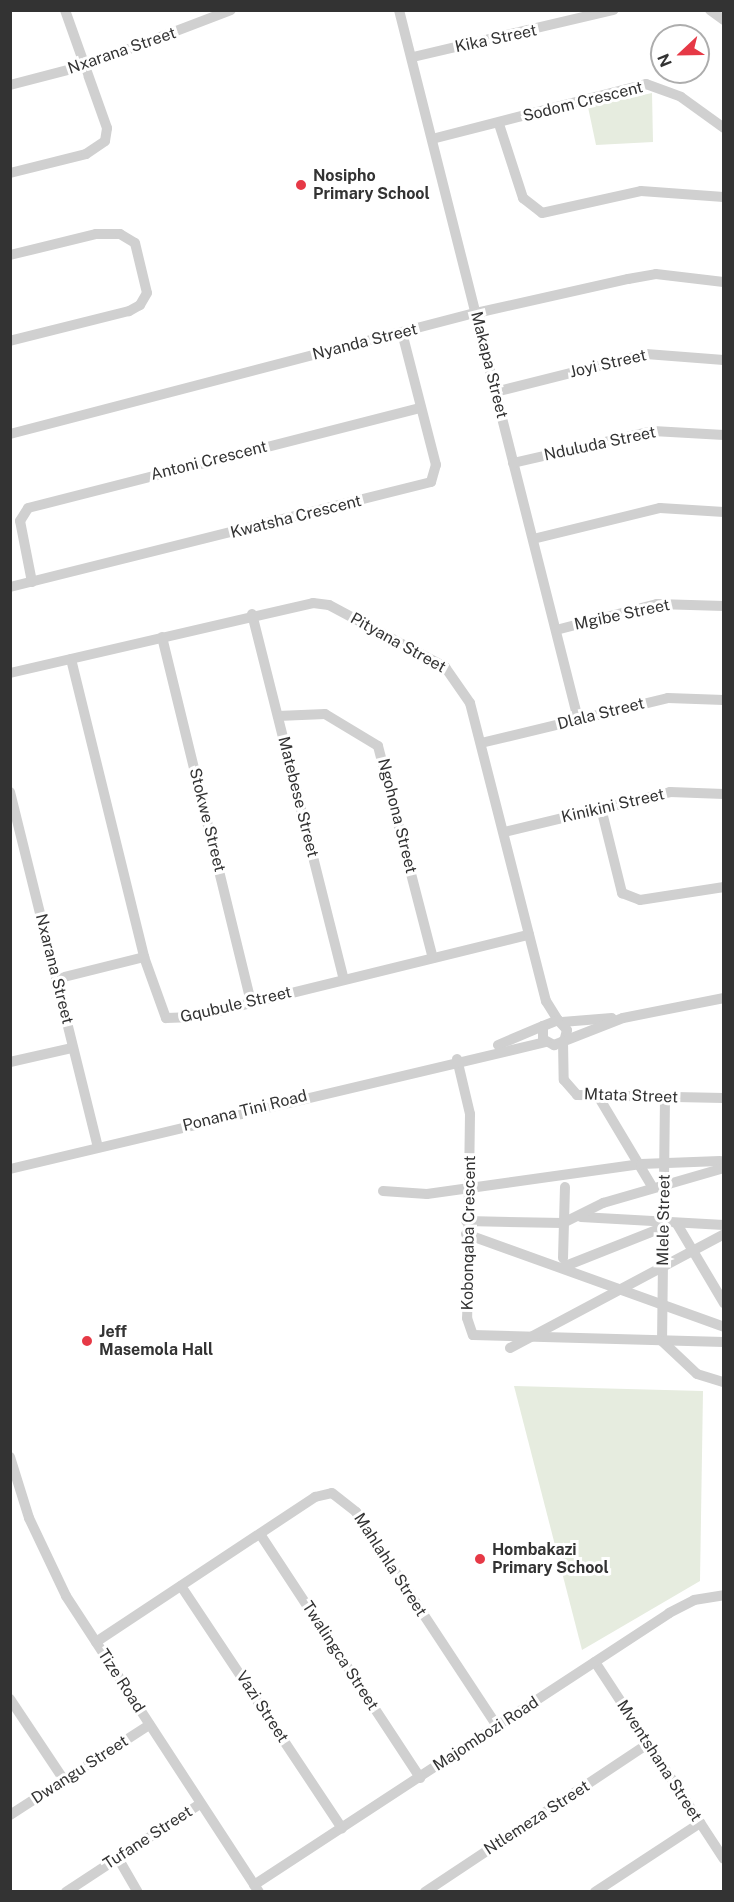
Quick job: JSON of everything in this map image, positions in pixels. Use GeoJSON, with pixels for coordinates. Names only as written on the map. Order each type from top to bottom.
{"type":"FeatureCollection","features":[{"type":"Feature","properties":{"kind":"street"},"geometry":{"type":"LineString","coordinates":[[10,173],[103,146],[107,128],[87,65],[65,10]]}},
{"type":"Feature","properties":{"kind":"street","name":"Nxarana Street"},"geometry":{"type":"LineString","coordinates":[[10,85],[87,65],[231,10]]}},
{"type":"Feature","properties":{"kind":"street","name":"Makapa Street"},"geometry":{"type":"LineString","coordinates":[[399,10],[413,57],[578,719]]}},
{"type":"Feature","properties":{"kind":"street","name":"Kika Street"},"geometry":{"type":"LineString","coordinates":[[413,57],[614,10]]}},
{"type":"Feature","properties":{"kind":"street"},"geometry":{"type":"LineString","coordinates":[[710,10],[723,20]]}},
{"type":"Feature","properties":{"kind":"street","name":"Sodom Crescent"},"geometry":{"type":"LineString","coordinates":[[432,139],[499,124],[646,84],[681,97],[723,128]]}},
{"type":"Feature","properties":{"kind":"street"},"geometry":{"type":"LineString","coordinates":[[499,124],[523,198],[542,213],[641,191],[723,197]]}},
{"type":"Feature","properties":{"kind":"street"},"geometry":{"type":"LineString","coordinates":[[10,255],[96,234],[120,234],[135,243],[147,293],[140,305],[129,310],[10,341]]}},
{"type":"Feature","properties":{"kind":"street","name":"Nyanda Street"},"geometry":{"type":"LineString","coordinates":[[10,434],[476,313],[645,276],[723,282]]}},
{"type":"Feature","properties":{"kind":"street","name":"Kwatsha Crescent"},"geometry":{"type":"LineString","coordinates":[[10,588],[423,486],[436,472],[402,333]]}},
{"type":"Feature","properties":{"kind":"street","name":"Joyi Street"},"geometry":{"type":"LineString","coordinates":[[495,392],[646,354],[723,360]]}},
{"type":"Feature","properties":{"kind":"street","name":"Antoni Crescent"},"geometry":{"type":"LineString","coordinates":[[32,582],[20,516],[37,505],[420,408]]}},
{"type":"Feature","properties":{"kind":"street","name":"Nduluda Street"},"geometry":{"type":"LineString","coordinates":[[513,463],[653,431],[723,435]]}},
{"type":"Feature","properties":{"kind":"street"},"geometry":{"type":"LineString","coordinates":[[533,539],[660,508],[723,512]]}},
{"type":"Feature","properties":{"kind":"street","name":"Pityana Street"},"geometry":{"type":"LineString","coordinates":[[10,673],[298,603],[329,605],[434,660],[463,687],[481,743],[546,1001],[544,1025],[548,1043]]}},
{"type":"Feature","properties":{"kind":"street","name":"Mgibe Street"},"geometry":{"type":"LineString","coordinates":[[556,630],[657,604],[723,606]]}},
{"type":"Feature","properties":{"kind":"street","name":"Matebese Street"},"geometry":{"type":"LineString","coordinates":[[252,614],[344,980]]}},
{"type":"Feature","properties":{"kind":"street","name":"Stokwe Street"},"geometry":{"type":"LineString","coordinates":[[162,637],[251,1002]]}},
{"type":"Feature","properties":{"kind":"street","name":"Gqubule Street"},"geometry":{"type":"LineString","coordinates":[[71,658],[144,957],[160,1011],[171,1020],[529,935]]}},
{"type":"Feature","properties":{"kind":"street","name":"Dlala Street"},"geometry":{"type":"LineString","coordinates":[[481,743],[668,698],[723,700]]}},
{"type":"Feature","properties":{"kind":"street","name":"Ngohona Street"},"geometry":{"type":"LineString","coordinates":[[278,716],[325,714],[378,746],[433,958]]}},
{"type":"Feature","properties":{"kind":"street","name":"Nxarana Street"},"geometry":{"type":"LineString","coordinates":[[10,792],[98,1146]]}},
{"type":"Feature","properties":{"kind":"street","name":"Kinikini Street"},"geometry":{"type":"LineString","coordinates":[[504,832],[670,792],[723,794]]}},
{"type":"Feature","properties":{"kind":"street"},"geometry":{"type":"LineString","coordinates":[[601,808],[622,894],[640,900],[723,887]]}},
{"type":"Feature","properties":{"kind":"street"},"geometry":{"type":"LineString","coordinates":[[56,979],[144,957]]}},
{"type":"Feature","properties":{"kind":"street"},"geometry":{"type":"LineString","coordinates":[[560,1021],[623,1018],[723,998]]}},
{"type":"Feature","properties":{"kind":"street","name":"Pityana Street"},"geometry":{"type":"LineString","coordinates":[[546,1001],[560,1021]]}},
{"type":"Feature","properties":{"kind":"street"},"geometry":{"type":"LineString","coordinates":[[564,1040],[623,1018]]}},
{"type":"Feature","properties":{"kind":"street","name":"Ponana Tini Road"},"geometry":{"type":"LineString","coordinates":[[479,1054],[544,1025],[560,1021]]}},
{"type":"Feature","properties":{"kind":"street","name":"Mtata Street"},"geometry":{"type":"LineString","coordinates":[[560,1021],[564,1040],[560,1062]]}},
{"type":"Feature","properties":{"kind":"street","name":"Ponana Tini Road"},"geometry":{"type":"LineString","coordinates":[[10,1169],[457,1059],[564,1040]]}},
{"type":"Feature","properties":{"kind":"street","name":"Mtata Street"},"geometry":{"type":"LineString","coordinates":[[548,1043],[560,1062],[568,1089],[598,1096],[723,1098]]}},
{"type":"Feature","properties":{"kind":"street"},"geometry":{"type":"LineString","coordinates":[[10,1062],[72,1048]]}},
{"type":"Feature","properties":{"kind":"street","name":"Kobonqaba Crescent"},"geometry":{"type":"LineString","coordinates":[[457,1059],[470,1114],[466,1234],[471,1332],[483,1338],[723,1342]]}},
{"type":"Feature","properties":{"kind":"street"},"geometry":{"type":"LineString","coordinates":[[598,1096],[641,1164],[653,1188]]}},
{"type":"Feature","properties":{"kind":"street","name":"Mlele Street"},"geometry":{"type":"LineString","coordinates":[[662,1341],[664,1098]]}},
{"type":"Feature","properties":{"kind":"street"},"geometry":{"type":"LineString","coordinates":[[383,1191],[401,1195],[468,1189],[664,1162],[722,1165]]}},
{"type":"Feature","properties":{"kind":"street"},"geometry":{"type":"LineString","coordinates":[[568,1221],[653,1188],[722,1165]]}},
{"type":"Feature","properties":{"kind":"street"},"geometry":{"type":"LineString","coordinates":[[561,1264],[568,1221],[565,1186]]}},
{"type":"Feature","properties":{"kind":"street"},"geometry":{"type":"LineString","coordinates":[[466,1221],[568,1221],[614,1216],[664,1225],[723,1225]]}},
{"type":"Feature","properties":{"kind":"street"},"geometry":{"type":"LineString","coordinates":[[677,1224],[723,1303]]}},
{"type":"Feature","properties":{"kind":"street"},"geometry":{"type":"LineString","coordinates":[[561,1264],[664,1225]]}},
{"type":"Feature","properties":{"kind":"street"},"geometry":{"type":"LineString","coordinates":[[466,1234],[561,1264],[663,1306],[723,1327]]}},
{"type":"Feature","properties":{"kind":"street"},"geometry":{"type":"LineString","coordinates":[[510,1348],[532,1339],[691,1248],[723,1234]]}},
{"type":"Feature","properties":{"kind":"street"},"geometry":{"type":"LineString","coordinates":[[662,1341],[697,1374],[723,1382]]}},
{"type":"Feature","properties":{"kind":"street","name":"Tize Road"},"geometry":{"type":"LineString","coordinates":[[10,1457],[40,1544],[96,1642],[256,1888]]}},
{"type":"Feature","properties":{"kind":"street","name":"Mahlahla Street"},"geometry":{"type":"LineString","coordinates":[[96,1642],[320,1495],[348,1501],[498,1727]]}},
{"type":"Feature","properties":{"kind":"street","name":"Twalingca Street"},"geometry":{"type":"LineString","coordinates":[[260,1534],[420,1778]]}},
{"type":"Feature","properties":{"kind":"street","name":"Vazi Street"},"geometry":{"type":"LineString","coordinates":[[181,1586],[342,1828]]}},
{"type":"Feature","properties":{"kind":"street","name":"Majombozi Road"},"geometry":{"type":"LineString","coordinates":[[256,1888],[342,1828],[683,1605],[723,1595]]}},
{"type":"Feature","properties":{"kind":"street","name":"Mventshana Street"},"geometry":{"type":"LineString","coordinates":[[596,1662],[723,1856]]}},
{"type":"Feature","properties":{"kind":"street"},"geometry":{"type":"LineString","coordinates":[[10,1699],[64,1780]]}},
{"type":"Feature","properties":{"kind":"street","name":"Dwangu Street"},"geometry":{"type":"LineString","coordinates":[[10,1815],[149,1725]]}},
{"type":"Feature","properties":{"kind":"street","name":"Ntlemeza Street"},"geometry":{"type":"LineString","coordinates":[[425,1892],[648,1744]]}},
{"type":"Feature","properties":{"kind":"street","name":"Tufane Street"},"geometry":{"type":"LineString","coordinates":[[66,1892],[200,1804]]}},
{"type":"Feature","properties":{"kind":"street"},"geometry":{"type":"LineString","coordinates":[[595,1892],[700,1823]]}},
{"type":"Feature","properties":{"kind":"street"},"geometry":{"type":"LineString","coordinates":[[118,1858],[138,1892]]}},
{"type":"Feature","properties":{"kind":"shaded area"},"geometry":{"type":"Polygon","coordinates":[[[652,93],[653,142],[596,145],[588,107],[652,93]]]}},
{"type":"Feature","properties":{"kind":"shaded area"},"geometry":{"type":"Polygon","coordinates":[[[514,1386],[703,1391],[700,1581],[582,1650],[514,1386]]]}},
{"type":"Feature","properties":{"kind":"place","name":"Nosipho Primary School"},"geometry":{"type":"Point","coordinates":[301,185]}},
{"type":"Feature","properties":{"kind":"place","name":"Jeff Masemola Hall"},"geometry":{"type":"Point","coordinates":[87,1341]}},
{"type":"Feature","properties":{"kind":"place","name":"Hombakazi Primary School"},"geometry":{"type":"Point","coordinates":[480,1559]}}]}
